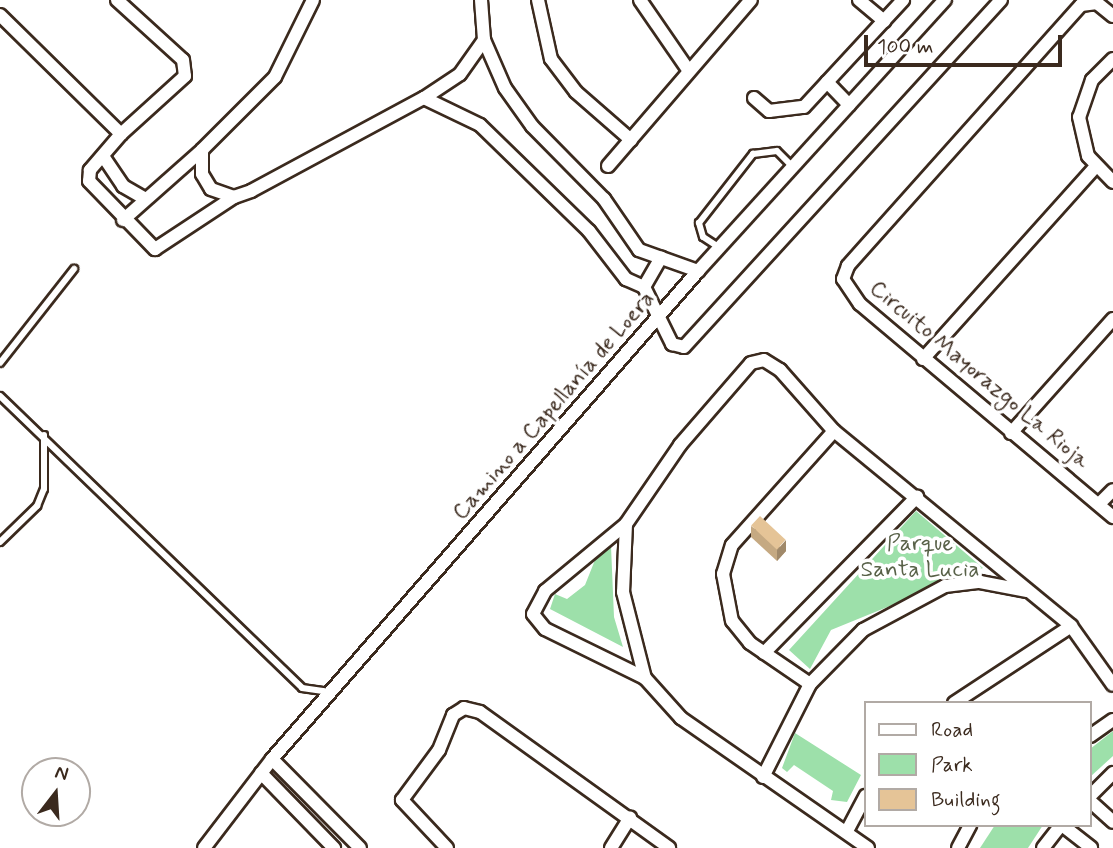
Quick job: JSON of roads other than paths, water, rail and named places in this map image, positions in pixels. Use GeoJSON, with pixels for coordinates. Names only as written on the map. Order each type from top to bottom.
{"type":"FeatureCollection","features":[{"type":"Feature","properties":{"kind":"street"},"geometry":{"type":"LineString","coordinates":[[117,0],[183,60],[185,76],[121,134],[103,156],[89,181],[123,220],[155,249],[233,197],[424,98],[460,74],[484,40]]}},
{"type":"Feature","properties":{"kind":"street"},"geometry":{"type":"LineString","coordinates":[[123,220],[144,198],[202,150],[275,77],[313,0]]}},
{"type":"Feature","properties":{"kind":"street"},"geometry":{"type":"LineString","coordinates":[[481,0],[484,40],[505,88],[532,126],[604,199],[639,250],[698,271]]}},
{"type":"Feature","properties":{"kind":"street"},"geometry":{"type":"LineString","coordinates":[[538,0],[551,59],[576,92],[631,140]]}},
{"type":"Feature","properties":{"kind":"street"},"geometry":{"type":"LineString","coordinates":[[640,0],[689,71]]}},
{"type":"Feature","properties":{"kind":"street"},"geometry":{"type":"LineString","coordinates":[[608,166],[750,0]]}},
{"type":"Feature","properties":{"kind":"street"},"geometry":{"type":"LineString","coordinates":[[859,0],[884,21]]}},
{"type":"Feature","properties":{"kind":"street"},"geometry":{"type":"LineString","coordinates":[[754,98],[769,111],[786,113],[804,107],[903,0]]}},
{"type":"Feature","properties":{"kind":"street","name":"Camino a Capellanía de Loera"},"geometry":{"type":"LineString","coordinates":[[204,848],[272,759],[334,693],[698,271],[945,0]]}},
{"type":"Feature","properties":{"kind":"street"},"geometry":{"type":"LineString","coordinates":[[424,98],[480,125],[589,231],[619,272],[644,287],[657,318],[673,344],[692,345],[1001,0]]}},
{"type":"Feature","properties":{"kind":"street","name":"Circuito Mayorazgo La Rioja"},"geometry":{"type":"LineString","coordinates":[[1113,16],[1097,2],[1081,5],[843,273],[848,294],[1011,433],[1100,503],[1113,517]]}},
{"type":"Feature","properties":{"kind":"street"},"geometry":{"type":"LineString","coordinates":[[0,15],[121,134]]}},
{"type":"Feature","properties":{"kind":"street"},"geometry":{"type":"LineString","coordinates":[[1113,59],[1097,72],[1080,107],[1082,142],[1094,167],[1113,182]]}},
{"type":"Feature","properties":{"kind":"street"},"geometry":{"type":"LineString","coordinates":[[827,82],[849,105]]}},
{"type":"Feature","properties":{"kind":"street"},"geometry":{"type":"LineString","coordinates":[[202,150],[202,174],[211,189],[233,197]]}},
{"type":"Feature","properties":{"kind":"street"},"geometry":{"type":"LineString","coordinates":[[103,156],[123,186],[144,198]]}},
{"type":"Feature","properties":{"kind":"street"},"geometry":{"type":"LineString","coordinates":[[923,359],[1094,167]]}},
{"type":"Feature","properties":{"kind":"street"},"geometry":{"type":"LineString","coordinates":[[644,287],[661,257]]}},
{"type":"Feature","properties":{"kind":"street"},"geometry":{"type":"LineString","coordinates":[[1011,433],[1113,319]]}},
{"type":"Feature","properties":{"kind":"street"},"geometry":{"type":"LineString","coordinates":[[868,848],[681,718],[645,678],[545,629],[533,614],[545,591],[626,524],[680,445],[755,361],[780,370],[834,431],[917,496],[1071,626],[1113,685]]}},
{"type":"Feature","properties":{"kind":"street"},"geometry":{"type":"LineString","coordinates":[[810,684],[764,653],[732,621],[725,563],[732,545],[834,431]]}},
{"type":"Feature","properties":{"kind":"street"},"geometry":{"type":"LineString","coordinates":[[1100,503],[1113,490]]}},
{"type":"Feature","properties":{"kind":"street"},"geometry":{"type":"LineString","coordinates":[[764,653],[917,496]]}},
{"type":"Feature","properties":{"kind":"street"},"geometry":{"type":"LineString","coordinates":[[626,524],[623,592],[645,678]]}},
{"type":"Feature","properties":{"kind":"street"},"geometry":{"type":"LineString","coordinates":[[763,777],[810,684],[863,630],[923,594],[966,582],[1027,591]]}},
{"type":"Feature","properties":{"kind":"street"},"geometry":{"type":"LineString","coordinates":[[957,701],[1071,626]]}},
{"type":"Feature","properties":{"kind":"street"},"geometry":{"type":"LineString","coordinates":[[447,848],[402,800],[439,750],[453,715],[464,708],[480,712],[670,848]]}},
{"type":"Feature","properties":{"kind":"street"},"geometry":{"type":"LineString","coordinates":[[1092,735],[1113,720]]}},
{"type":"Feature","properties":{"kind":"street"},"geometry":{"type":"LineString","coordinates":[[272,759],[360,848]]}},
{"type":"Feature","properties":{"kind":"street"},"geometry":{"type":"LineString","coordinates":[[1092,796],[1113,773]]}},
{"type":"Feature","properties":{"kind":"street"},"geometry":{"type":"LineString","coordinates":[[261,774],[334,848]]}},
{"type":"Feature","properties":{"kind":"street"},"geometry":{"type":"LineString","coordinates":[[847,831],[864,800]]}},
{"type":"Feature","properties":{"kind":"street"},"geometry":{"type":"LineString","coordinates":[[1092,800],[1113,822]]}},
{"type":"Feature","properties":{"kind":"street"},"geometry":{"type":"LineString","coordinates":[[611,848],[630,818]]}},
{"type":"Feature","properties":{"kind":"street"},"geometry":{"type":"LineString","coordinates":[[958,848],[969,827]]}},
{"type":"Feature","properties":{"kind":"street"},"geometry":{"type":"LineString","coordinates":[[1043,848],[1060,827]]}},
{"type":"Feature","properties":{"kind":"street"},"geometry":{"type":"LineString","coordinates":[[1065,827],[1091,848]]}},
{"type":"Feature","properties":{"kind":"lane"},"geometry":{"type":"LineString","coordinates":[[720,248],[703,237],[699,223],[753,154],[777,150],[793,167]]}},
{"type":"Feature","properties":{"kind":"lane"},"geometry":{"type":"LineString","coordinates":[[0,363],[74,269]]}},
{"type":"Feature","properties":{"kind":"lane"},"geometry":{"type":"LineString","coordinates":[[0,396],[44,435],[302,688],[334,693]]}},
{"type":"Feature","properties":{"kind":"lane"},"geometry":{"type":"LineString","coordinates":[[0,542],[37,506],[44,489],[44,435]]}},
{"type":"Feature","properties":{"kind":"park label","name":"Parque Santa Lucia"},"geometry":{"type":"Point","coordinates":[920,557]}}]}
